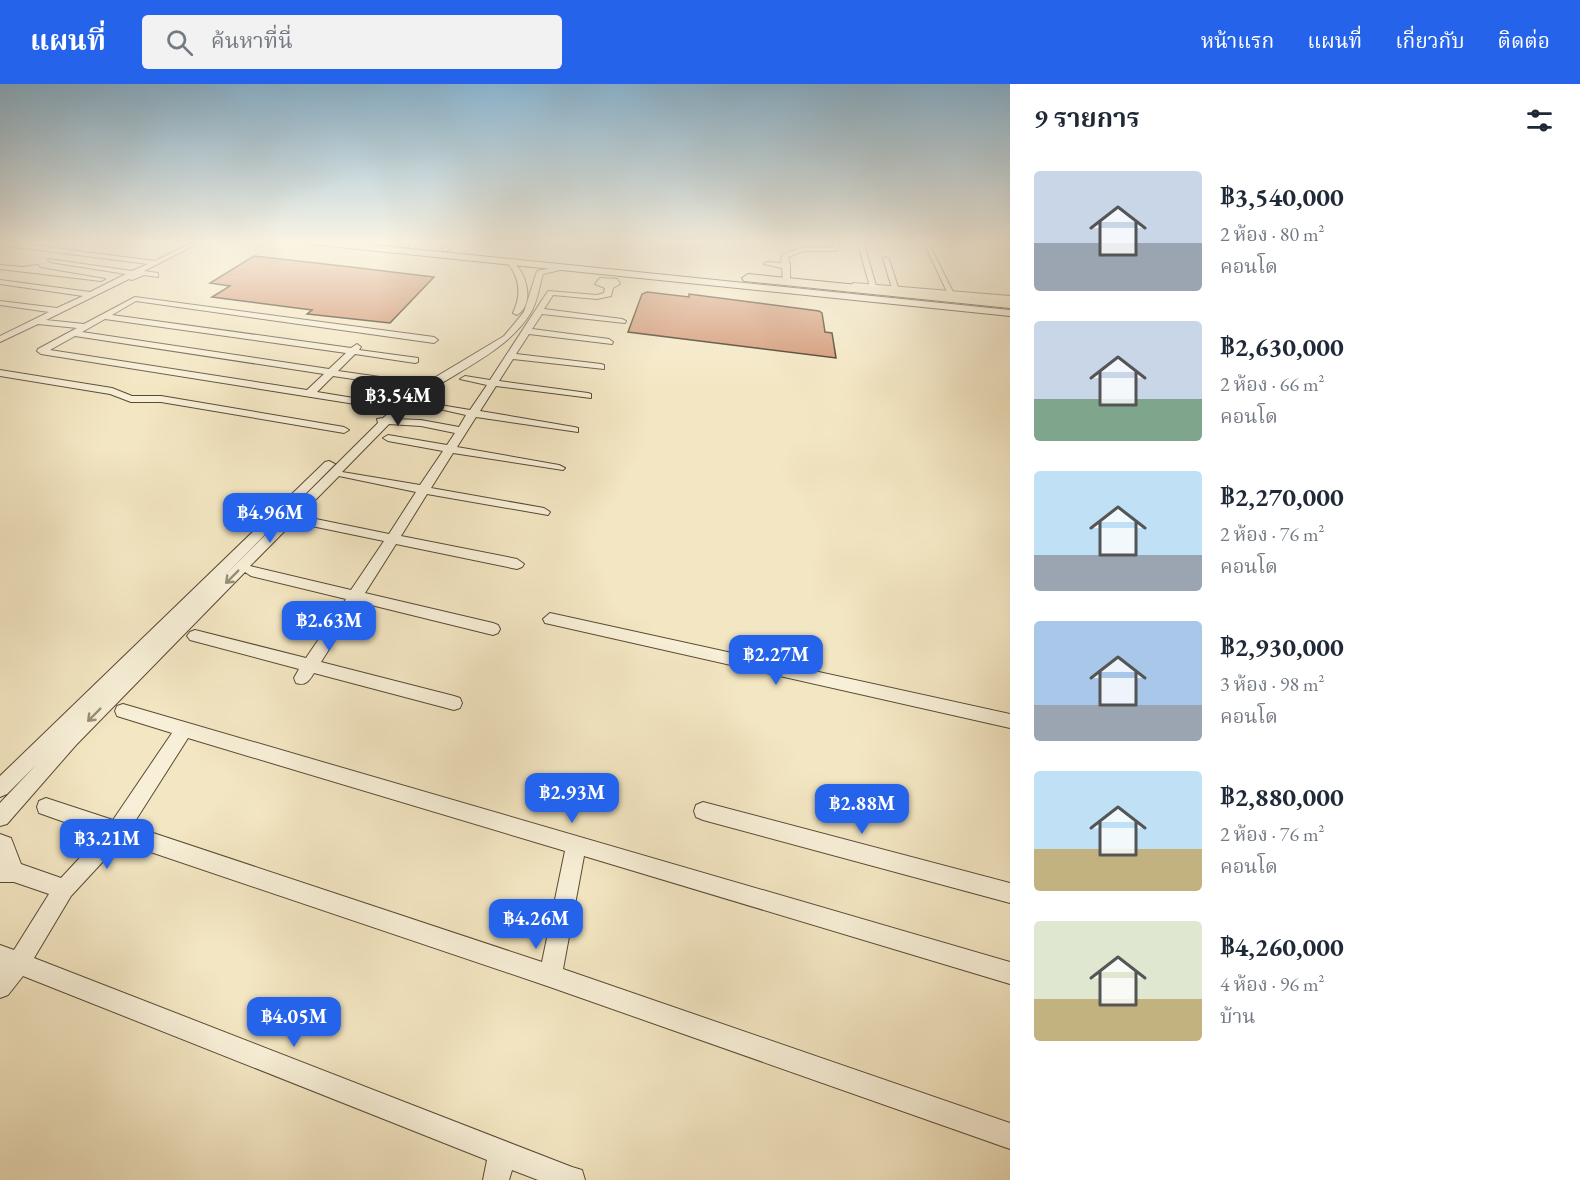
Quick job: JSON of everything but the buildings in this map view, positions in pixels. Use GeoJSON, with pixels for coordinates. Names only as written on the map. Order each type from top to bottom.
{"type":"FeatureCollection","features":[{"type":"Feature","properties":{"kind":"highway"},"geometry":{"type":"LineString","coordinates":[[893,292],[984,301]]}},
{"type":"Feature","properties":{"kind":"highway"},"geometry":{"type":"LineString","coordinates":[[952,294],[1010,306]]}},
{"type":"Feature","properties":{"kind":"main road"},"geometry":{"type":"LineString","coordinates":[[806,292],[1010,316]]}},
{"type":"Feature","properties":{"kind":"main road"},"geometry":{"type":"LineString","coordinates":[[872,292],[1010,306]]}},
{"type":"Feature","properties":{"kind":"main road"},"geometry":{"type":"LineString","coordinates":[[881,300],[1010,316]]}},
{"type":"Feature","properties":{"kind":"street"},"geometry":{"type":"LineString","coordinates":[[74,292],[88,294]]}},
{"type":"Feature","properties":{"kind":"street"},"geometry":{"type":"LineString","coordinates":[[0,339],[92,292]]}},
{"type":"Feature","properties":{"kind":"street"},"geometry":{"type":"LineString","coordinates":[[307,671],[551,293],[597,297],[608,292]]}},
{"type":"Feature","properties":{"kind":"street"},"geometry":{"type":"LineString","coordinates":[[935,292],[1010,299]]}},
{"type":"Feature","properties":{"kind":"street"},"geometry":{"type":"LineString","coordinates":[[0,817],[70,740],[295,514],[383,414],[473,356],[498,336],[518,312],[527,294]]}},
{"type":"Feature","properties":{"kind":"street"},"geometry":{"type":"LineString","coordinates":[[434,340],[135,299],[41,351],[309,394],[383,414],[462,431]]}},
{"type":"Feature","properties":{"kind":"street"},"geometry":{"type":"LineString","coordinates":[[0,303],[55,310]]}},
{"type":"Feature","properties":{"kind":"street"},"geometry":{"type":"LineString","coordinates":[[539,311],[622,321]]}},
{"type":"Feature","properties":{"kind":"street"},"geometry":{"type":"LineString","coordinates":[[103,316],[415,360]]}},
{"type":"Feature","properties":{"kind":"street"},"geometry":{"type":"LineString","coordinates":[[12,325],[29,324],[78,330],[394,382]]}},
{"type":"Feature","properties":{"kind":"street"},"geometry":{"type":"LineString","coordinates":[[526,331],[609,342]]}},
{"type":"Feature","properties":{"kind":"street"},"geometry":{"type":"LineString","coordinates":[[309,394],[373,332]]}},
{"type":"Feature","properties":{"kind":"street"},"geometry":{"type":"LineString","coordinates":[[510,356],[601,367]]}},
{"type":"Feature","properties":{"kind":"street"},"geometry":{"type":"LineString","coordinates":[[0,373],[112,391],[131,399],[161,399],[344,430]]}},
{"type":"Feature","properties":{"kind":"street"},"geometry":{"type":"LineString","coordinates":[[465,379],[588,396]]}},
{"type":"Feature","properties":{"kind":"street"},"geometry":{"type":"LineString","coordinates":[[440,408],[574,430]]}},
{"type":"Feature","properties":{"kind":"street"},"geometry":{"type":"LineString","coordinates":[[388,438],[559,468]]}},
{"type":"Feature","properties":{"kind":"street"},"geometry":{"type":"LineString","coordinates":[[344,475],[544,512]]}},
{"type":"Feature","properties":{"kind":"street"},"geometry":{"type":"LineString","coordinates":[[295,514],[393,538],[517,564]]}},
{"type":"Feature","properties":{"kind":"street"},"geometry":{"type":"LineString","coordinates":[[0,788],[154,636],[295,514]]}},
{"type":"Feature","properties":{"kind":"street"},"geometry":{"type":"LineString","coordinates":[[251,571],[493,629]]}},
{"type":"Feature","properties":{"kind":"street"},"geometry":{"type":"LineString","coordinates":[[550,619],[1010,721]]}},
{"type":"Feature","properties":{"kind":"street"},"geometry":{"type":"LineString","coordinates":[[154,636],[170,640]]}},
{"type":"Feature","properties":{"kind":"street"},"geometry":{"type":"LineString","coordinates":[[195,636],[307,671],[454,703]]}},
{"type":"Feature","properties":{"kind":"street"},"geometry":{"type":"LineString","coordinates":[[123,711],[183,731],[576,844],[1010,973]]}},
{"type":"Feature","properties":{"kind":"street"},"geometry":{"type":"LineString","coordinates":[[0,987],[9,960],[64,889],[117,832],[183,731]]}},
{"type":"Feature","properties":{"kind":"street"},"geometry":{"type":"LineString","coordinates":[[46,807],[550,976],[1010,1136]]}},
{"type":"Feature","properties":{"kind":"street"},"geometry":{"type":"LineString","coordinates":[[704,811],[1010,893]]}},
{"type":"Feature","properties":{"kind":"street"},"geometry":{"type":"LineString","coordinates":[[0,844],[4,845],[7,872],[64,889]]}},
{"type":"Feature","properties":{"kind":"street"},"geometry":{"type":"LineString","coordinates":[[550,976],[576,844]]}},
{"type":"Feature","properties":{"kind":"street"},"geometry":{"type":"LineString","coordinates":[[9,960],[572,1180]]}},
{"type":"Feature","properties":{"kind":"street"},"geometry":{"type":"LineString","coordinates":[[496,1180],[502,1152]]}}]}
